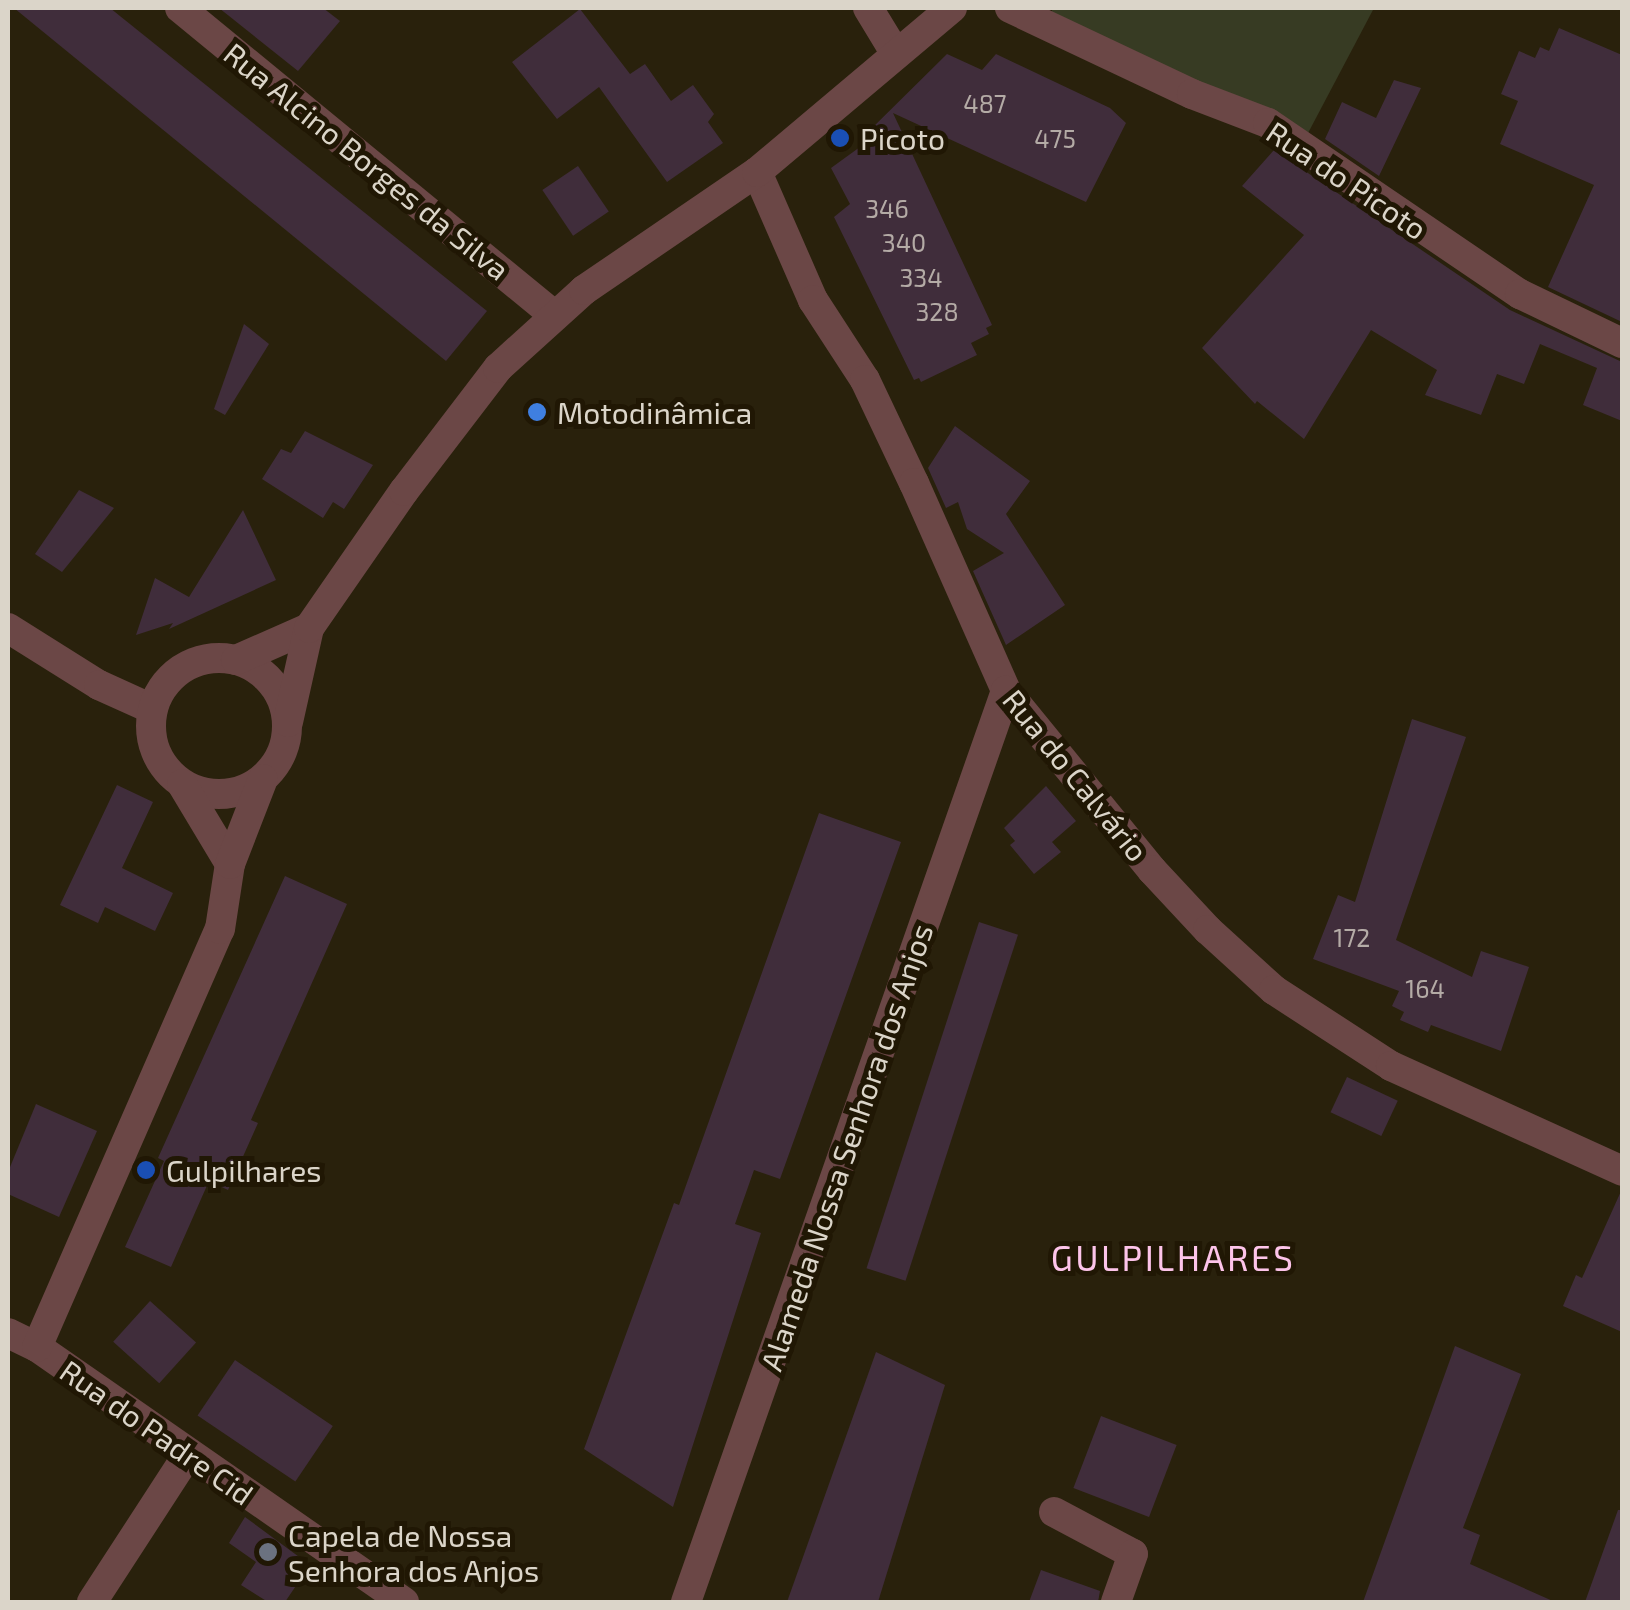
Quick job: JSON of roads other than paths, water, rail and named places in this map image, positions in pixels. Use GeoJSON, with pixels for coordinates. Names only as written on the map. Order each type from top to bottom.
{"type":"FeatureCollection","features":[{"type":"Feature","properties":{"kind":"street","name":"Rua Alcino Borges da Silva"},"geometry":{"type":"LineString","coordinates":[[180,8],[554,315]]}},
{"type":"Feature","properties":{"kind":"street"},"geometry":{"type":"LineString","coordinates":[[868,8],[896,54]]}},
{"type":"Feature","properties":{"kind":"street"},"geometry":{"type":"LineString","coordinates":[[37,1347],[220,929],[230,864],[263,779],[278,763],[310,628],[404,491],[498,368],[554,315],[757,172],[952,8]]}},
{"type":"Feature","properties":{"kind":"street","name":"Rua do Picoto"},"geometry":{"type":"LineString","coordinates":[[1010,8],[1192,94],[1268,122],[1520,294],[1622,343]]}},
{"type":"Feature","properties":{"kind":"street","name":"Rua do Calvário"},"geometry":{"type":"LineString","coordinates":[[757,172],[813,300],[865,380],[1006,691],[1152,870],[1208,930],[1274,990],[1390,1066],[1622,1171]]}},
{"type":"Feature","properties":{"kind":"street"},"geometry":{"type":"LineString","coordinates":[[8,628],[99,684],[152,710]]}},
{"type":"Feature","properties":{"kind":"street"},"geometry":{"type":"LineString","coordinates":[[230,864],[182,784],[166,770],[155,752],[152,710],[160,690],[193,662],[236,660],[310,628]]}},
{"type":"Feature","properties":{"kind":"street"},"geometry":{"type":"LineString","coordinates":[[236,660],[272,682],[283,701],[288,722]]}},
{"type":"Feature","properties":{"kind":"street","name":"Alameda Nossa Senhora dos Anjos"},"geometry":{"type":"LineString","coordinates":[[686,1602],[1006,691]]}},
{"type":"Feature","properties":{"kind":"street"},"geometry":{"type":"LineString","coordinates":[[182,784],[224,795],[263,779]]}},
{"type":"Feature","properties":{"kind":"street","name":"Rua do Padre Cid"},"geometry":{"type":"LineString","coordinates":[[8,1333],[37,1347],[404,1602]]}},
{"type":"Feature","properties":{"kind":"street"},"geometry":{"type":"LineString","coordinates":[[92,1602],[188,1454]]}},
{"type":"Feature","properties":{"kind":"street"},"geometry":{"type":"LineString","coordinates":[[1054,1512],[1133,1554],[1116,1602]]}},
{"type":"Feature","properties":{"kind":"place","name":"Picoto"},"geometry":{"type":"Point","coordinates":[840,138]}},
{"type":"Feature","properties":{"kind":"place","name":"Motodinâmica"},"geometry":{"type":"Point","coordinates":[537,412]}},
{"type":"Feature","properties":{"kind":"place","name":"Gulpilhares"},"geometry":{"type":"Point","coordinates":[146,1170]}},
{"type":"Feature","properties":{"kind":"place","name":"Capela de Nossa Senhora dos Anjos"},"geometry":{"type":"Point","coordinates":[268,1552]}},
{"type":"Feature","properties":{"kind":"district","name":"GULPILHARES"},"geometry":{"type":"Point","coordinates":[1173,1257]}}]}
